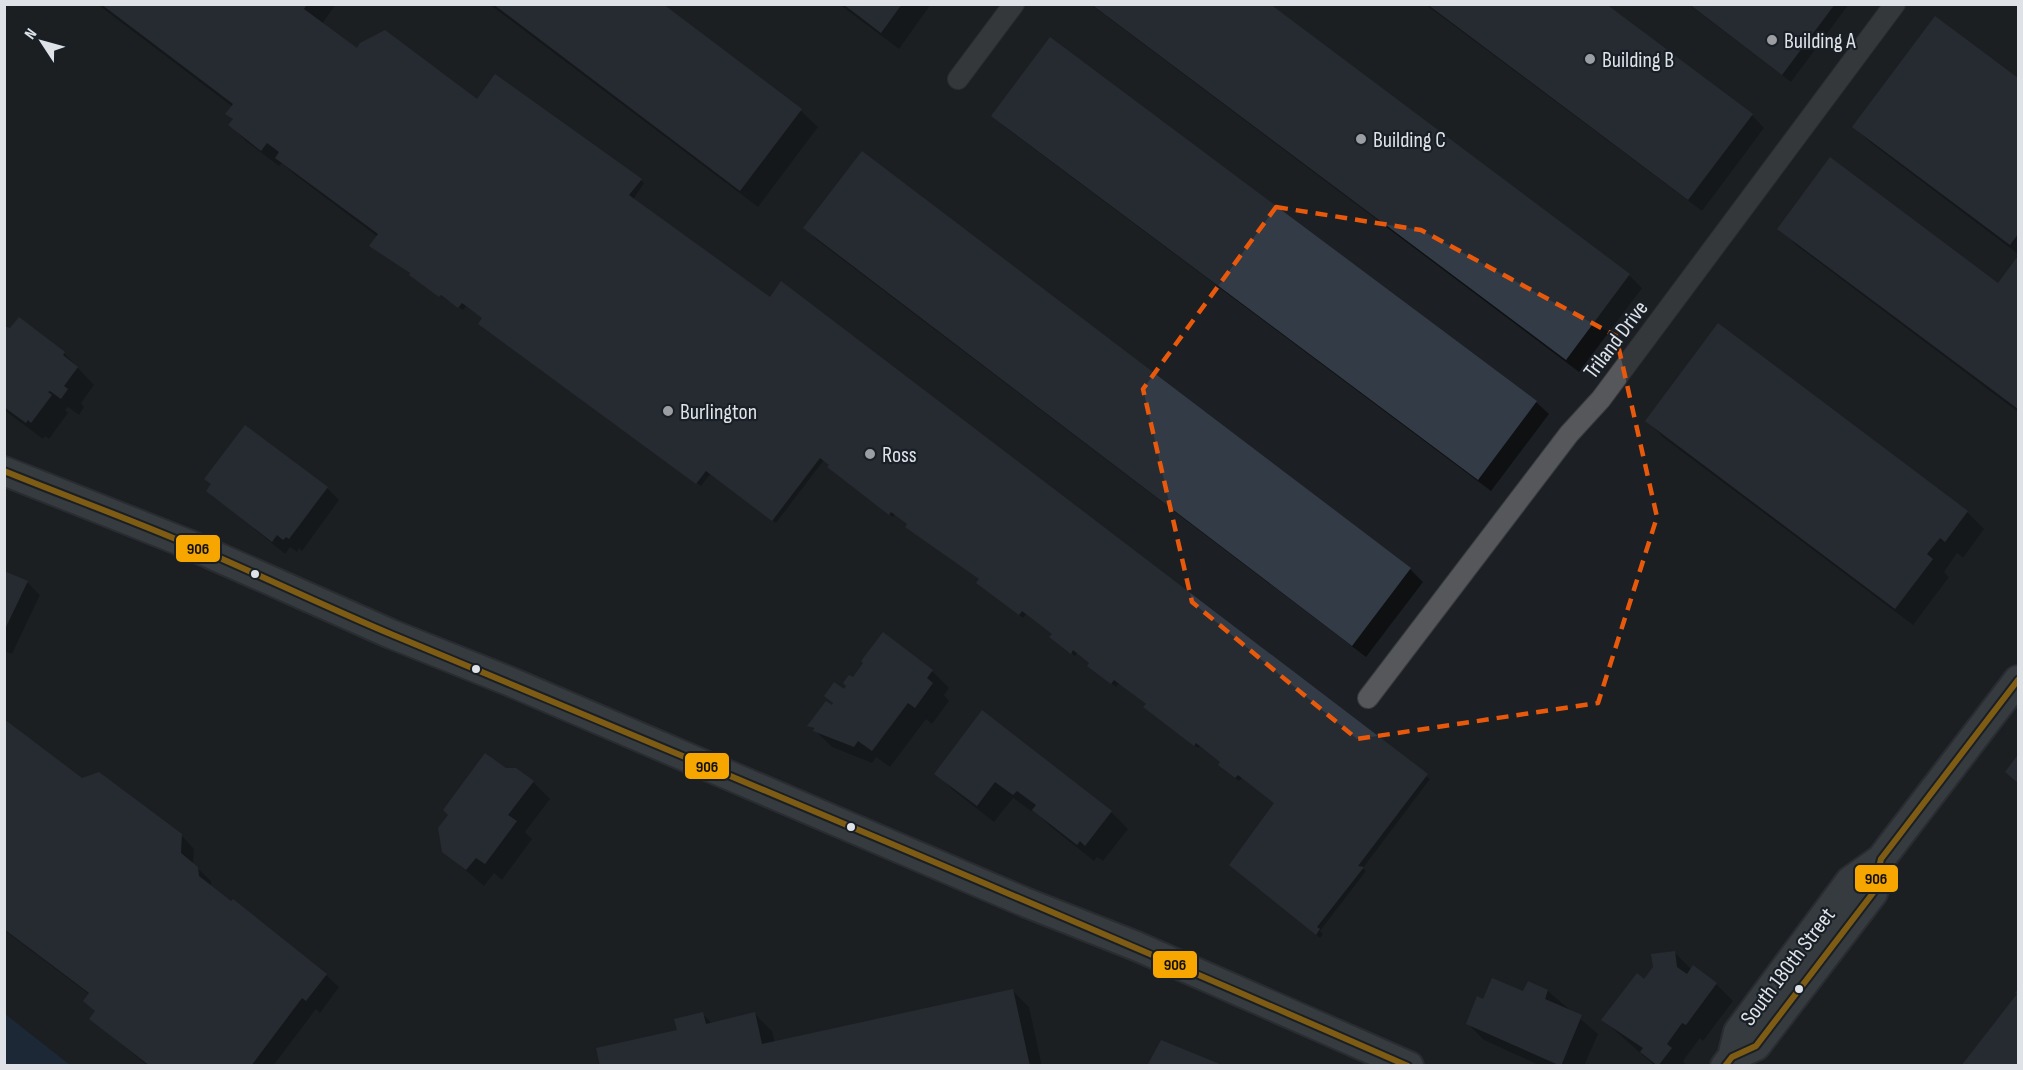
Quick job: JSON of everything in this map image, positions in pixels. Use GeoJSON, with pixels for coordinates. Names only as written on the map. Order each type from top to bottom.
{"type":"FeatureCollection","features":[{"type":"Feature","properties":{"kind":"main road"},"geometry":{"type":"LineString","coordinates":[[4,471],[188,544],[391,634],[522,687],[1027,903],[1136,946],[1409,1065]]}},
{"type":"Feature","properties":{"kind":"main road","name":"South 180th Street"},"geometry":{"type":"LineString","coordinates":[[1728,1061],[1756,1046],[1873,893],[1881,859],[2019,680]]}},
{"type":"Feature","properties":{"kind":"street"},"geometry":{"type":"LineString","coordinates":[[958,79],[1014,4]]}},
{"type":"Feature","properties":{"kind":"street","name":"Triland Drive"},"geometry":{"type":"LineString","coordinates":[[1368,698],[1569,434],[1601,399],[1895,4]]}},
{"type":"Feature","properties":{"kind":"highlighted area"},"geometry":{"type":"Polygon","coordinates":[[[1276,207],[1421,230],[1616,336],[1657,517],[1598,703],[1357,739],[1192,602],[1143,389],[1276,207]]]}},
{"type":"Feature","properties":{"kind":"shaded area"},"geometry":{"type":"Polygon","coordinates":[[[5,1014],[70,1065],[5,1065],[5,1014]]]}},
{"type":"Feature","properties":{"kind":"building"},"geometry":{"type":"Polygon","coordinates":[[[101,4],[307,4],[304,9],[357,48],[360,43],[385,30],[477,99],[495,74],[642,179],[629,195],[770,297],[781,281],[1428,774],[1358,866],[1364,867],[1317,927],[1320,929],[1316,935],[1229,865],[1274,803],[1238,775],[1235,778],[1218,765],[1220,762],[1196,743],[1194,746],[1143,707],[1146,704],[1114,680],[1111,684],[1087,666],[1089,663],[1073,650],[1071,654],[1049,637],[1052,634],[1022,611],[1019,615],[976,583],[979,579],[905,527],[907,524],[891,512],[889,515],[827,467],[829,465],[820,458],[772,521],[706,471],[696,484],[478,324],[482,318],[462,303],[458,308],[441,295],[439,297],[409,275],[410,273],[369,246],[378,234],[275,158],[279,152],[267,143],[261,151],[228,125],[233,119],[225,114],[233,104],[101,4]]]}},
{"type":"Feature","properties":{"kind":"building"},"geometry":{"type":"Polygon","coordinates":[[[493,4],[663,4],[802,109],[740,191],[493,4]]]}},
{"type":"Feature","properties":{"kind":"building"},"geometry":{"type":"Polygon","coordinates":[[[843,4],[902,4],[881,33],[843,4]]]}},
{"type":"Feature","properties":{"kind":"building","name":"Building C"},"geometry":{"type":"Polygon","coordinates":[[[1091,4],[1270,4],[1630,274],[1566,360],[1091,4]]]}},
{"type":"Feature","properties":{"kind":"building","name":"Building B"},"geometry":{"type":"Polygon","coordinates":[[[1427,4],[1606,4],[1753,114],[1688,200],[1427,4]]]}},
{"type":"Feature","properties":{"kind":"building","name":"Building A"},"geometry":{"type":"Polygon","coordinates":[[[1689,4],[1835,4],[1782,75],[1689,4]]]}},
{"type":"Feature","properties":{"kind":"building"},"geometry":{"type":"Polygon","coordinates":[[[1935,16],[2018,78],[2018,234],[2010,245],[1852,127],[1935,16]]]}},
{"type":"Feature","properties":{"kind":"building"},"geometry":{"type":"Polygon","coordinates":[[[1050,37],[1537,401],[1478,480],[991,116],[1050,37]]]}},
{"type":"Feature","properties":{"kind":"building"},"geometry":{"type":"Polygon","coordinates":[[[862,151],[1411,568],[1352,646],[803,228],[862,151]]]}},
{"type":"Feature","properties":{"kind":"building"},"geometry":{"type":"Polygon","coordinates":[[[1830,157],[1998,283],[2018,256],[2018,409],[1777,229],[1830,157]]]}},
{"type":"Feature","properties":{"kind":"building"},"geometry":{"type":"Polygon","coordinates":[[[19,317],[65,352],[63,355],[78,367],[64,386],[68,389],[61,399],[50,391],[48,392],[52,395],[31,423],[28,420],[26,423],[4,407],[4,326],[10,328],[19,317]]]}},
{"type":"Feature","properties":{"kind":"building"},"geometry":{"type":"Polygon","coordinates":[[[1718,323],[1968,511],[1945,542],[1940,538],[1927,554],[1933,559],[1895,609],[1645,421],[1718,323]]]}},
{"type":"Feature","properties":{"kind":"building"},"geometry":{"type":"Polygon","coordinates":[[[245,425],[328,487],[289,539],[286,537],[283,540],[277,535],[272,542],[206,491],[211,484],[204,479],[245,425]]]}},
{"type":"Feature","properties":{"kind":"building"},"geometry":{"type":"Polygon","coordinates":[[[4,571],[28,581],[4,631],[4,571]]]}},
{"type":"Feature","properties":{"kind":"building"},"geometry":{"type":"Polygon","coordinates":[[[883,632],[933,670],[927,678],[933,683],[915,708],[908,703],[872,751],[858,741],[854,747],[813,731],[814,728],[807,726],[826,701],[832,705],[833,703],[824,696],[834,682],[844,689],[846,686],[843,683],[849,675],[853,677],[863,663],[861,661],[883,632]]]}},
{"type":"Feature","properties":{"kind":"building"},"geometry":{"type":"Polygon","coordinates":[[[982,710],[1112,811],[1085,846],[1080,841],[1077,845],[1032,810],[1036,805],[1017,791],[1013,795],[995,782],[977,806],[934,774],[982,710]]]}},
{"type":"Feature","properties":{"kind":"building"},"geometry":{"type":"Polygon","coordinates":[[[4,719],[82,778],[99,772],[182,834],[181,853],[198,867],[199,876],[231,901],[233,899],[327,974],[306,1001],[302,998],[251,1066],[150,1066],[89,1019],[95,1011],[83,1001],[89,993],[4,929],[4,719]]]}},
{"type":"Feature","properties":{"kind":"building"},"geometry":{"type":"Polygon","coordinates":[[[485,753],[506,768],[516,768],[534,781],[508,815],[517,821],[485,864],[476,858],[466,870],[442,852],[438,828],[448,815],[443,810],[485,753]]]}},
{"type":"Feature","properties":{"kind":"building"},"geometry":{"type":"Polygon","coordinates":[[[2018,757],[2018,783],[2005,772],[2018,757]]]}},
{"type":"Feature","properties":{"kind":"building"},"geometry":{"type":"Polygon","coordinates":[[[1675,951],[1677,967],[1687,974],[1693,965],[1717,983],[1686,1025],[1682,1023],[1667,1044],[1672,1048],[1658,1066],[1640,1052],[1643,1048],[1601,1020],[1637,973],[1644,979],[1653,967],[1651,954],[1675,951]]]}},
{"type":"Feature","properties":{"kind":"building"},"geometry":{"type":"Polygon","coordinates":[[[1492,978],[1523,991],[1528,981],[1548,990],[1545,999],[1582,1015],[1561,1066],[1466,1024],[1477,996],[1483,999],[1492,978]]]}},
{"type":"Feature","properties":{"kind":"building"},"geometry":{"type":"Polygon","coordinates":[[[1013,989],[1030,1066],[600,1066],[596,1048],[677,1030],[674,1019],[703,1012],[706,1024],[755,1012],[762,1044],[1013,989]]]}},
{"type":"Feature","properties":{"kind":"building"},"geometry":{"type":"Polygon","coordinates":[[[2018,989],[2018,1066],[1961,1066],[2017,994],[2015,993],[2018,989]]]}},
{"type":"Feature","properties":{"kind":"building"},"geometry":{"type":"Polygon","coordinates":[[[1161,1040],[1222,1065],[1222,1066],[1147,1066],[1161,1040]]]}},
{"type":"Feature","properties":{"kind":"transit line","name":"906"},"geometry":{"type":"LineString","coordinates":[[4,471],[190,545],[367,624],[901,848],[1408,1066]]}},
{"type":"Feature","properties":{"kind":"transit line","name":"906"},"geometry":{"type":"LineString","coordinates":[[1725,1066],[1732,1057],[1756,1046],[1873,893],[1881,859],[2018,680]]}},
{"type":"Feature","properties":{"kind":"place","name":"Building A"},"geometry":{"type":"Point","coordinates":[1772,40]}},
{"type":"Feature","properties":{"kind":"place","name":"Building B"},"geometry":{"type":"Point","coordinates":[1590,59]}},
{"type":"Feature","properties":{"kind":"place","name":"Building C"},"geometry":{"type":"Point","coordinates":[1361,139]}},
{"type":"Feature","properties":{"kind":"place","name":"Burlington"},"geometry":{"type":"Point","coordinates":[668,411]}},
{"type":"Feature","properties":{"kind":"place","name":"Ross"},"geometry":{"type":"Point","coordinates":[870,454]}}]}
